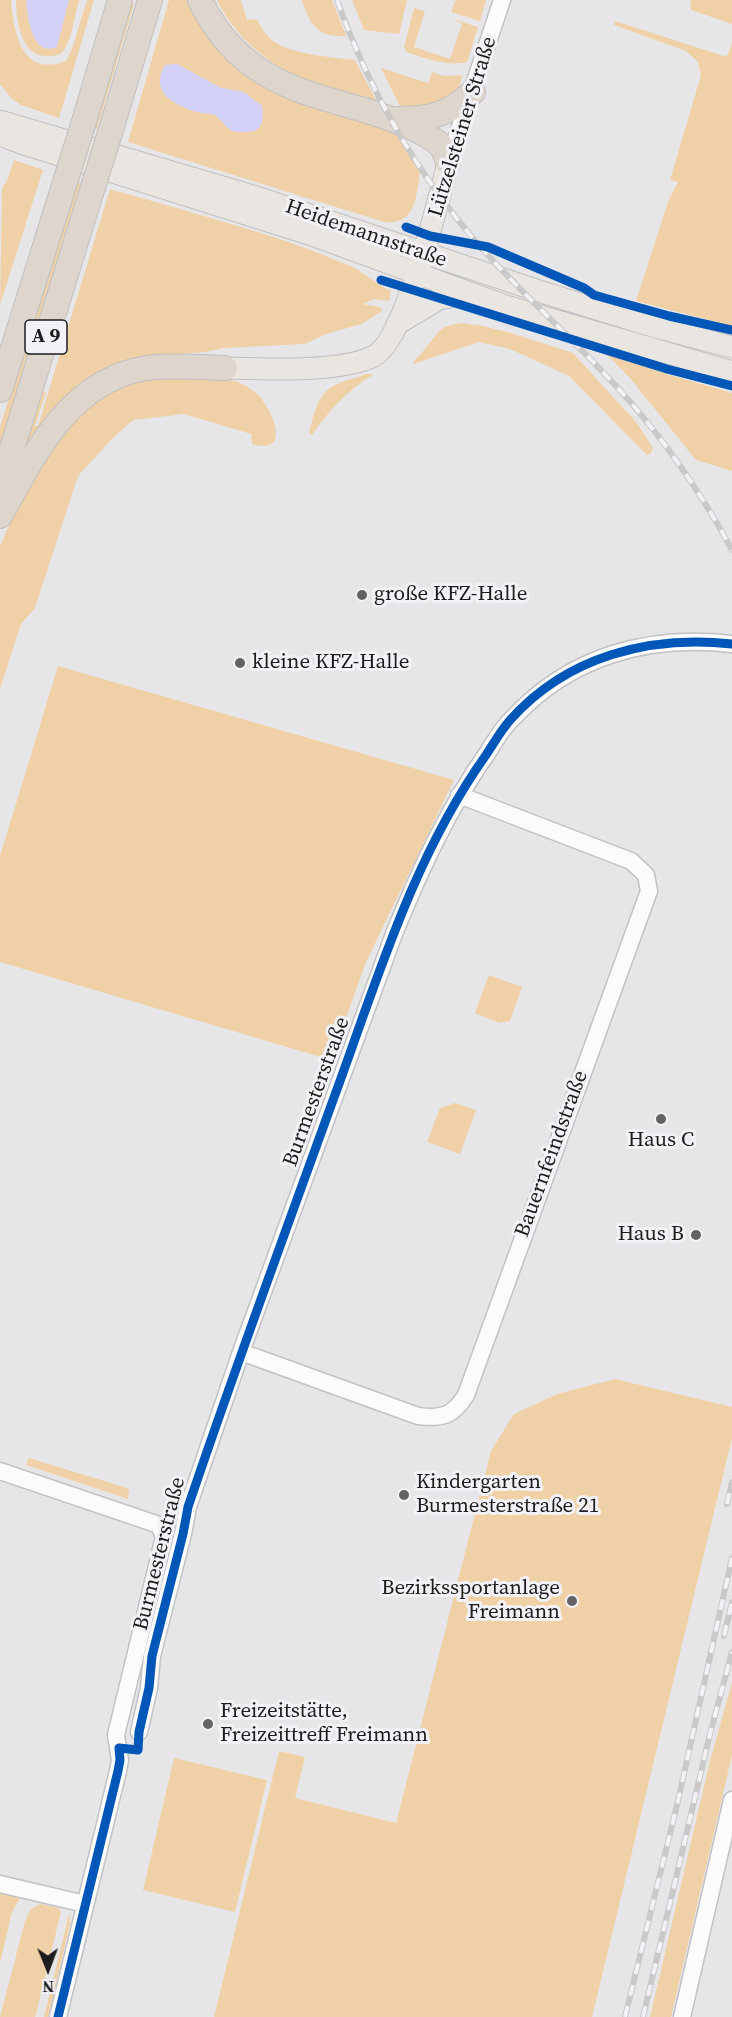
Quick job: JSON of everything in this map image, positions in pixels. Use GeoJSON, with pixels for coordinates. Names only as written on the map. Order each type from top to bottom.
{"type":"FeatureCollection","features":[{"type":"Feature","properties":{"kind":"highway"},"geometry":{"type":"LineString","coordinates":[[87,114],[85,67],[105,0]]}},
{"type":"Feature","properties":{"kind":"highway","name":"A 9"},"geometry":{"type":"LineString","coordinates":[[0,390],[87,114],[120,0]]}},
{"type":"Feature","properties":{"kind":"highway","name":"A 9"},"geometry":{"type":"LineString","coordinates":[[0,487],[150,0]]}},
{"type":"Feature","properties":{"kind":"highway"},"geometry":{"type":"LineString","coordinates":[[200,0],[219,33],[256,68],[313,95],[395,119],[439,144],[448,163]]}},
{"type":"Feature","properties":{"kind":"highway"},"geometry":{"type":"LineString","coordinates":[[395,119],[424,119],[443,114],[456,107],[473,92]]}},
{"type":"Feature","properties":{"kind":"highway"},"geometry":{"type":"LineString","coordinates":[[0,516],[34,454],[55,424],[79,400],[99,386],[119,376],[146,368],[182,366],[225,368]]}},
{"type":"Feature","properties":{"kind":"main road","name":"Heidemannstraße"},"geometry":{"type":"LineString","coordinates":[[0,121],[253,196],[548,294],[652,326],[732,347]]}},
{"type":"Feature","properties":{"kind":"main road","name":"Heidemannstraße"},"geometry":{"type":"LineString","coordinates":[[0,135],[309,234],[468,293],[732,372]]}},
{"type":"Feature","properties":{"kind":"main road","name":"Lützelsteiner Straße"},"geometry":{"type":"LineString","coordinates":[[416,273],[433,224],[448,163]]}},
{"type":"Feature","properties":{"kind":"main road","name":"Heidemannstraße"},"geometry":{"type":"LineString","coordinates":[[225,368],[274,370],[303,368],[364,360],[375,355],[388,343],[416,273]]}},
{"type":"Feature","properties":{"kind":"main road"},"geometry":{"type":"LineString","coordinates":[[397,324],[439,299],[468,293]]}},
{"type":"Feature","properties":{"kind":"main road"},"geometry":{"type":"LineString","coordinates":[[607,336],[615,314]]}},
{"type":"Feature","properties":{"kind":"street","name":"Lützelsteiner Straße"},"geometry":{"type":"LineString","coordinates":[[448,163],[502,0]]}},
{"type":"Feature","properties":{"kind":"street","name":"Burmesterstraße"},"geometry":{"type":"LineString","coordinates":[[139,1731],[149,1688],[152,1656],[188,1508],[241,1352],[394,934],[422,865],[459,795],[511,719],[540,693],[571,672],[604,656],[637,647],[676,642],[732,644]]}},
{"type":"Feature","properties":{"kind":"street","name":"Bauernfeindstraße"},"geometry":{"type":"LineString","coordinates":[[241,1352],[418,1416],[432,1418],[445,1416],[459,1407],[466,1395],[649,891],[646,876],[631,861],[459,795]]}},
{"type":"Feature","properties":{"kind":"street"},"geometry":{"type":"LineString","coordinates":[[0,1471],[159,1525],[164,1537],[116,1735],[120,1760],[118,1771],[58,2017]]}},
{"type":"Feature","properties":{"kind":"street"},"geometry":{"type":"LineString","coordinates":[[682,2017],[727,1844],[732,1800]]}},
{"type":"Feature","properties":{"kind":"street"},"geometry":{"type":"LineString","coordinates":[[0,1884],[85,1904]]}},
{"type":"Feature","properties":{"kind":"shaded area"},"geometry":{"type":"Polygon","coordinates":[[[0,0],[11,0],[18,39],[30,59],[40,64],[52,65],[67,60],[87,0],[94,0],[59,118],[21,105],[12,99],[0,84],[0,0]]]}},
{"type":"Feature","properties":{"kind":"shaded area"},"geometry":{"type":"Polygon","coordinates":[[[16,0],[26,0],[29,24],[67,6],[69,0],[79,0],[69,40],[62,52],[47,56],[38,55],[31,50],[19,27],[16,0]]]}},
{"type":"Feature","properties":{"kind":"shaded area"},"geometry":{"type":"Polygon","coordinates":[[[169,0],[192,0],[224,51],[390,125],[420,172],[416,199],[409,214],[403,219],[384,222],[128,142],[169,0]],[[177,64],[224,124],[244,92],[221,88],[177,64]]]}},
{"type":"Feature","properties":{"kind":"shaded area"},"geometry":{"type":"Polygon","coordinates":[[[217,0],[241,0],[247,20],[257,19],[268,36],[282,46],[313,55],[355,60],[379,106],[308,84],[273,63],[237,31],[217,0]]]}},
{"type":"Feature","properties":{"kind":"shaded area"},"geometry":{"type":"Polygon","coordinates":[[[302,0],[332,0],[346,36],[328,35],[316,28],[302,0]]]}},
{"type":"Feature","properties":{"kind":"shaded area"},"geometry":{"type":"Polygon","coordinates":[[[352,0],[407,0],[399,34],[364,30],[352,0]]]}},
{"type":"Feature","properties":{"kind":"shaded area"},"geometry":{"type":"Polygon","coordinates":[[[457,0],[486,0],[480,21],[451,12],[457,0]]]}},
{"type":"Feature","properties":{"kind":"shaded area"},"geometry":{"type":"Polygon","coordinates":[[[690,0],[732,0],[732,24],[691,10],[690,0]]]}},
{"type":"Feature","properties":{"kind":"shaded area"},"geometry":{"type":"Polygon","coordinates":[[[131,3],[134,4],[97,129],[93,128],[131,3]]]}},
{"type":"Feature","properties":{"kind":"shaded area"},"geometry":{"type":"Polygon","coordinates":[[[414,8],[425,11],[414,47],[450,59],[462,24],[453,19],[478,27],[467,62],[443,63],[406,52],[404,47],[414,8]]]}},
{"type":"Feature","properties":{"kind":"shaded area"},"geometry":{"type":"Polygon","coordinates":[[[615,21],[727,57],[732,42],[732,326],[636,301],[669,199],[678,182],[670,180],[701,75],[698,62],[686,51],[614,25],[615,21]]]}},
{"type":"Feature","properties":{"kind":"shaded area"},"geometry":{"type":"Polygon","coordinates":[[[381,68],[428,83],[432,72],[444,76],[462,75],[458,92],[451,98],[403,113],[381,68]]]}},
{"type":"Feature","properties":{"kind":"shaded area"},"geometry":{"type":"Polygon","coordinates":[[[14,160],[43,170],[0,305],[2,187],[7,181],[14,160]]]}},
{"type":"Feature","properties":{"kind":"shaded area"},"geometry":{"type":"Polygon","coordinates":[[[76,182],[81,183],[0,446],[0,427],[76,182]]]}},
{"type":"Feature","properties":{"kind":"shaded area"},"geometry":{"type":"Polygon","coordinates":[[[110,189],[320,253],[354,268],[391,291],[389,301],[374,299],[363,304],[383,310],[362,324],[326,334],[305,344],[224,348],[156,356],[31,441],[26,439],[42,391],[46,392],[35,426],[38,426],[110,189]]]}},
{"type":"Feature","properties":{"kind":"shaded area"},"geometry":{"type":"Polygon","coordinates":[[[463,323],[511,333],[573,353],[636,422],[653,448],[651,453],[647,455],[569,376],[510,349],[479,342],[413,364],[443,328],[463,323]]]}},
{"type":"Feature","properties":{"kind":"shaded area"},"geometry":{"type":"Polygon","coordinates":[[[606,354],[732,393],[732,471],[696,460],[629,377],[606,354]]]}},
{"type":"Feature","properties":{"kind":"shaded area"},"geometry":{"type":"Polygon","coordinates":[[[365,374],[374,374],[340,401],[312,435],[309,433],[322,396],[334,386],[365,374]]]}},
{"type":"Feature","properties":{"kind":"shaded area"},"geometry":{"type":"Polygon","coordinates":[[[146,377],[225,378],[243,384],[264,402],[273,420],[276,430],[275,438],[272,444],[264,446],[252,444],[251,434],[184,414],[133,420],[113,438],[78,476],[35,608],[21,624],[0,689],[0,546],[36,465],[97,395],[146,377]]]}},
{"type":"Feature","properties":{"kind":"shaded area"},"geometry":{"type":"Polygon","coordinates":[[[58,666],[454,780],[366,962],[331,1060],[0,962],[0,856],[58,666]]]}},
{"type":"Feature","properties":{"kind":"shaded area"},"geometry":{"type":"Polygon","coordinates":[[[489,975],[522,987],[510,1021],[500,1023],[475,1013],[489,975]]]}},
{"type":"Feature","properties":{"kind":"shaded area"},"geometry":{"type":"Polygon","coordinates":[[[455,1103],[476,1110],[460,1154],[427,1142],[440,1108],[455,1103]]]}},
{"type":"Feature","properties":{"kind":"shaded area","name":"Bezirkssportanlage Freimann"},"geometry":{"type":"Polygon","coordinates":[[[615,1379],[732,1407],[732,1438],[592,2017],[214,2017],[279,1751],[305,1757],[295,1798],[396,1823],[491,1451],[514,1414],[557,1394],[615,1379]]]}},
{"type":"Feature","properties":{"kind":"shaded area"},"geometry":{"type":"Polygon","coordinates":[[[29,1458],[127,1488],[128,1499],[26,1465],[29,1458]]]}},
{"type":"Feature","properties":{"kind":"shaded area"},"geometry":{"type":"Polygon","coordinates":[[[732,1682],[732,1755],[671,2017],[650,2017],[710,1761],[732,1682]]]}},
{"type":"Feature","properties":{"kind":"shaded area"},"geometry":{"type":"Polygon","coordinates":[[[174,1758],[267,1780],[235,1912],[143,1890],[174,1758]]]}},
{"type":"Feature","properties":{"kind":"shaded area"},"geometry":{"type":"Polygon","coordinates":[[[0,1893],[19,1898],[19,1900],[12,1912],[0,1963],[0,1893]]]}},
{"type":"Feature","properties":{"kind":"shaded area"},"geometry":{"type":"Polygon","coordinates":[[[40,1904],[59,1908],[61,1912],[35,2017],[0,2017],[25,1921],[31,1909],[40,1904]]]}},
{"type":"Feature","properties":{"kind":"shaded area"},"geometry":{"type":"Polygon","coordinates":[[[69,1914],[70,1924],[48,2017],[44,2017],[69,1914]]]}},
{"type":"Feature","properties":{"kind":"water"},"geometry":{"type":"Polygon","coordinates":[[[26,0],[69,0],[57,47],[48,49],[41,47],[36,41],[32,34],[26,0]]]}},
{"type":"Feature","properties":{"kind":"water"},"geometry":{"type":"Polygon","coordinates":[[[177,64],[221,88],[244,92],[262,106],[263,116],[259,127],[252,131],[232,131],[215,115],[201,113],[174,103],[162,91],[160,83],[165,65],[177,64]]]}},
{"type":"Feature","properties":{"kind":"railway"},"geometry":{"type":"LineString","coordinates":[[337,0],[349,33],[379,97],[414,158],[434,187],[494,262],[634,406],[693,485],[732,550]]}},
{"type":"Feature","properties":{"kind":"railway"},"geometry":{"type":"LineString","coordinates":[[727,1504],[732,1482]]}},
{"type":"Feature","properties":{"kind":"railway"},"geometry":{"type":"LineString","coordinates":[[625,2017],[677,1805],[732,1558]]}},
{"type":"Feature","properties":{"kind":"railway"},"geometry":{"type":"LineString","coordinates":[[724,1636],[732,1602]]}},
{"type":"Feature","properties":{"kind":"railway"},"geometry":{"type":"LineString","coordinates":[[643,2017],[710,1734],[732,1652]]}},
{"type":"Feature","properties":{"kind":"cycle path"},"geometry":{"type":"LineString","coordinates":[[406,227],[430,236],[488,247],[584,288],[594,295],[669,316],[732,330]]}},
{"type":"Feature","properties":{"kind":"cycle path"},"geometry":{"type":"LineString","coordinates":[[381,280],[667,369],[732,386]]}},
{"type":"Feature","properties":{"kind":"cycle path"},"geometry":{"type":"LineString","coordinates":[[58,2017],[118,1771],[119,1748],[138,1750],[152,1656],[188,1507],[383,961],[438,834],[507,723],[533,697],[558,679],[612,654],[641,647],[701,642],[732,644]]}},
{"type":"Feature","properties":{"kind":"place","name":"große KFZ-Halle"},"geometry":{"type":"Point","coordinates":[362,595]}},
{"type":"Feature","properties":{"kind":"place","name":"kleine KFZ-Halle"},"geometry":{"type":"Point","coordinates":[240,663]}},
{"type":"Feature","properties":{"kind":"place","name":"Haus C"},"geometry":{"type":"Point","coordinates":[661,1119]}},
{"type":"Feature","properties":{"kind":"place","name":"Haus B"},"geometry":{"type":"Point","coordinates":[696,1235]}},
{"type":"Feature","properties":{"kind":"place","name":"Kindergarten Burmesterstraße 21"},"geometry":{"type":"Point","coordinates":[404,1495]}},
{"type":"Feature","properties":{"kind":"place","name":"Bezirkssportanlage Freimann"},"geometry":{"type":"Point","coordinates":[572,1601]}},
{"type":"Feature","properties":{"kind":"place","name":"Freizeitstätte, Freizeittreff Freimann"},"geometry":{"type":"Point","coordinates":[208,1724]}}]}
